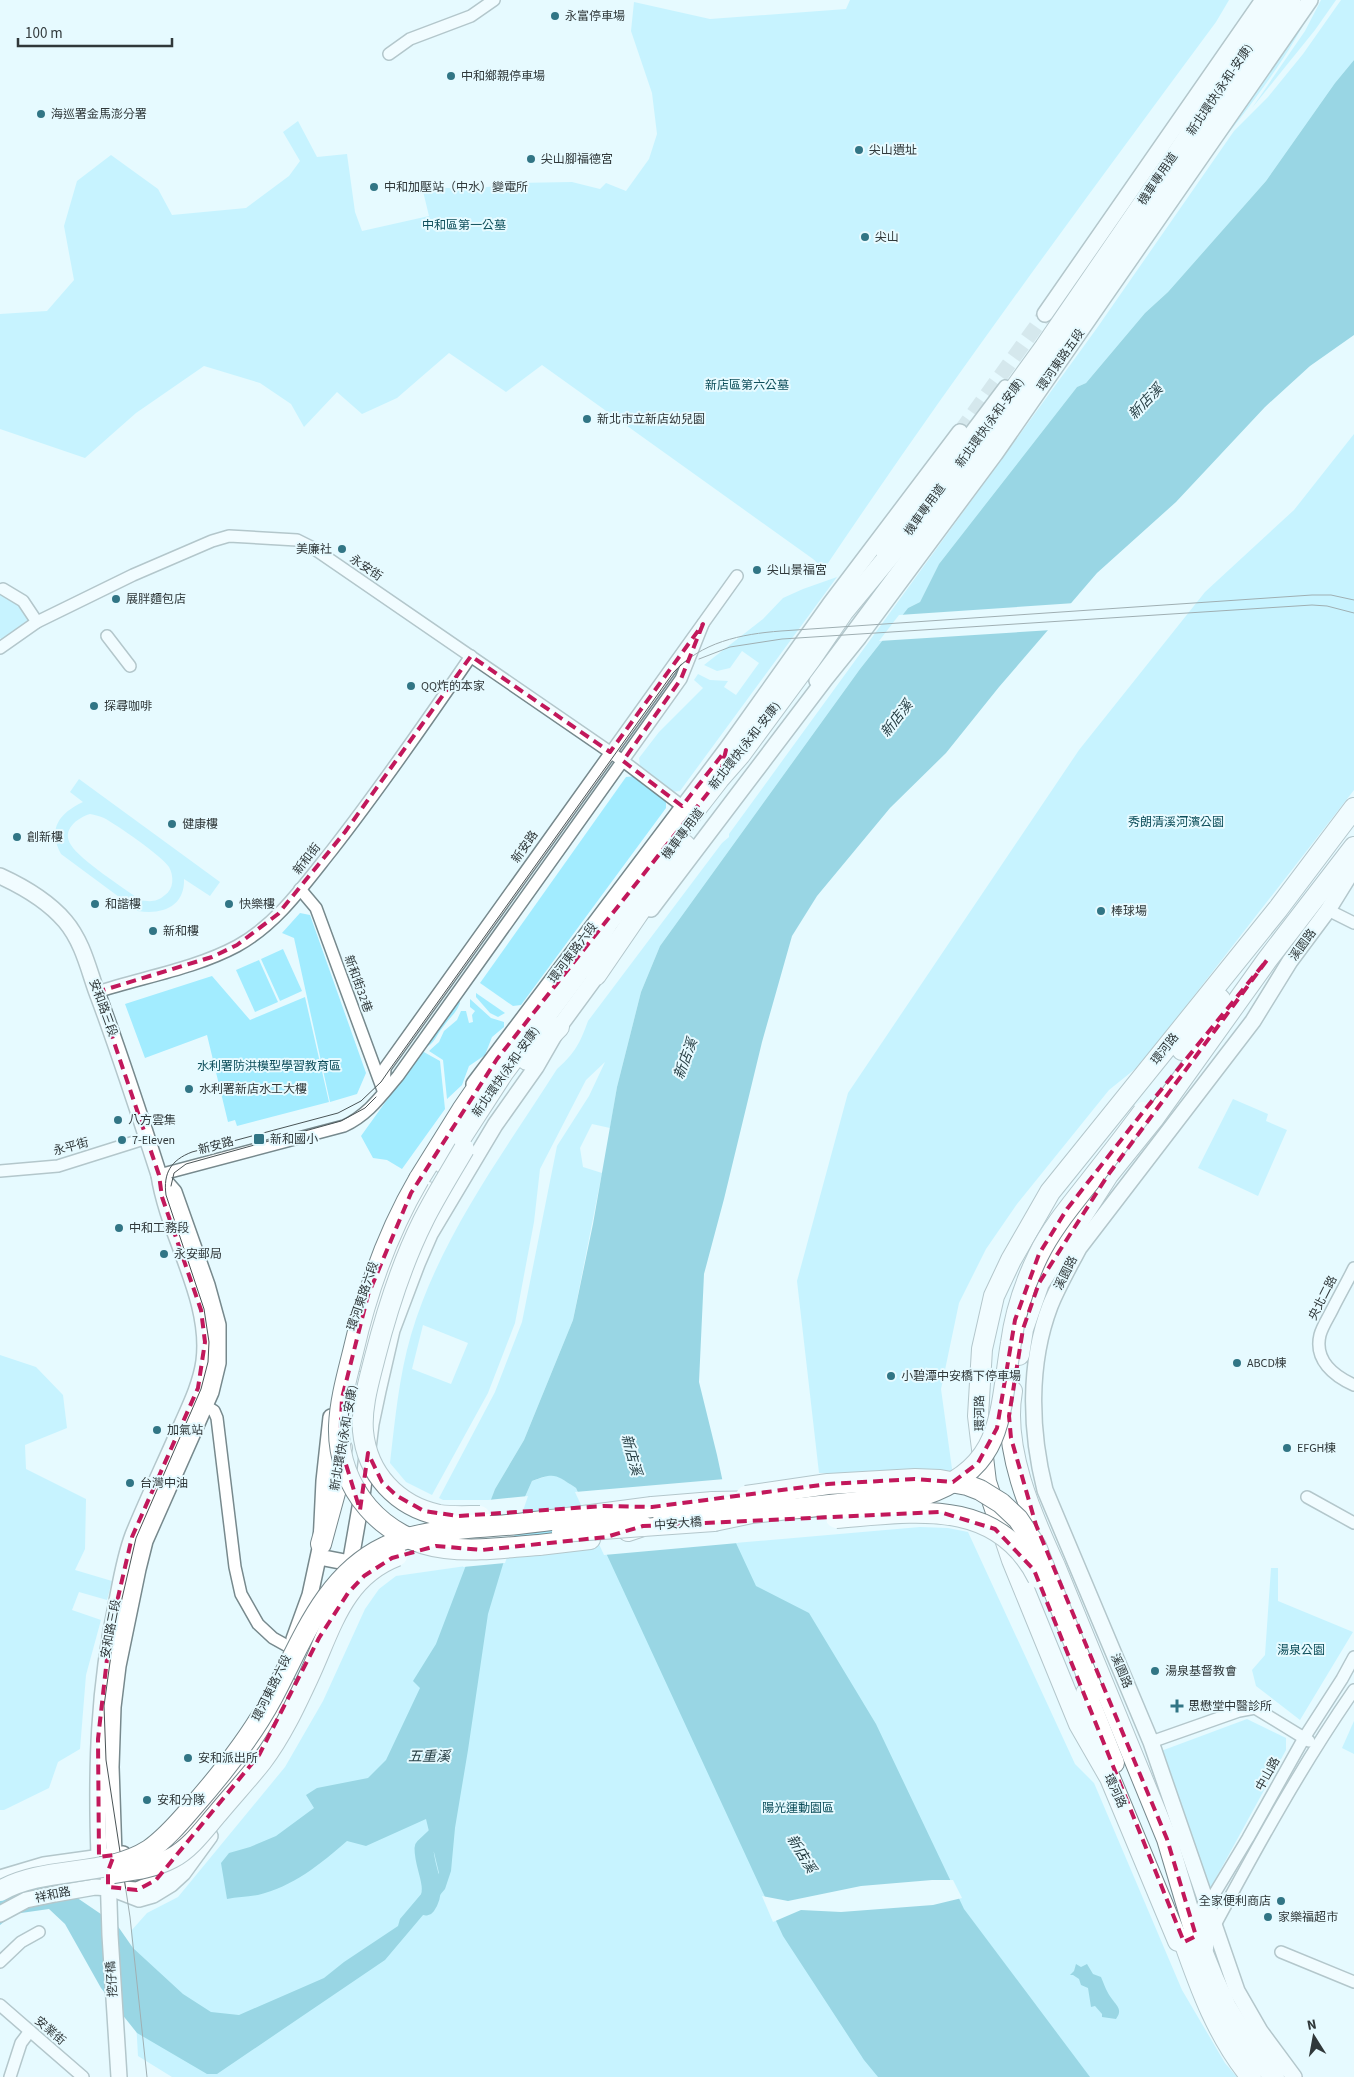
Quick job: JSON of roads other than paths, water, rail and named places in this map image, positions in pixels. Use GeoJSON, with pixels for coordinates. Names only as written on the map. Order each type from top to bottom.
{"type":"FeatureCollection","features":[{"type":"Feature","properties":{"kind":"highway","name":"新北環快(永和-安康)"},"geometry":{"type":"LineString","coordinates":[[320,1551],[336,1489],[352,1392],[363,1348],[381,1292],[404,1233],[450,1153],[492,1089],[576,975],[608,922],[746,747],[843,612],[909,532],[1045,347],[1280,0]]}},
{"type":"Feature","properties":{"kind":"highway","name":"新北環快(永和-安康)"},"geometry":{"type":"LineString","coordinates":[[596,975],[626,933],[669,866],[984,444],[1186,154],[1287,0]]}},
{"type":"Feature","properties":{"kind":"highway"},"geometry":{"type":"LineString","coordinates":[[719,779],[726,750]]}},
{"type":"Feature","properties":{"kind":"highway","name":"環河路"},"geometry":{"type":"LineString","coordinates":[[1200,1938],[1178,1941],[1110,1778],[1080,1724],[1012,1560],[986,1482],[978,1416],[982,1350],[994,1296],[1011,1260],[1050,1192],[1278,909],[1354,808]]}},
{"type":"Feature","properties":{"kind":"highway","name":"環河路"},"geometry":{"type":"LineString","coordinates":[[1274,2077],[1249,2044],[1226,2007],[1180,1885],[1167,1839],[1036,1524],[1011,1438],[1011,1398],[1023,1329],[1039,1283],[1108,1175],[1154,1118],[1267,960],[1354,847]]}},
{"type":"Feature","properties":{"kind":"highway"},"geometry":{"type":"LineString","coordinates":[[713,1511],[752,1513],[924,1495],[944,1488],[978,1463],[997,1428],[1002,1408],[1015,1320],[1021,1296],[1039,1254],[1068,1209],[1140,1108],[1211,1013],[1278,909]]}},
{"type":"Feature","properties":{"kind":"highway"},"geometry":{"type":"LineString","coordinates":[[608,922],[573,959],[497,1059],[462,1110],[419,1179],[396,1224],[370,1288],[361,1318],[342,1398],[339,1426],[340,1444],[343,1462],[356,1493],[373,1514],[389,1527],[407,1537],[429,1545],[444,1548],[482,1550],[606,1537],[643,1526]]}},
{"type":"Feature","properties":{"kind":"highway"},"geometry":{"type":"LineString","coordinates":[[1140,1108],[1267,960]]}},
{"type":"Feature","properties":{"kind":"highway"},"geometry":{"type":"LineString","coordinates":[[559,1027],[505,1086],[464,1149],[418,1230],[396,1284],[384,1321],[364,1411],[363,1430],[366,1448],[382,1482],[396,1496],[411,1505],[440,1515],[481,1516],[604,1506],[652,1507]]}},
{"type":"Feature","properties":{"kind":"highway"},"geometry":{"type":"LineString","coordinates":[[713,1511],[828,1484],[915,1479],[940,1480],[967,1485],[980,1490],[1001,1503],[1018,1519],[1036,1546],[1089,1692],[1149,1848],[1200,1938]]}},
{"type":"Feature","properties":{"kind":"highway"},"geometry":{"type":"LineString","coordinates":[[0,1900],[38,1884],[156,1866],[173,1858],[193,1843],[262,1760],[281,1732],[319,1654],[335,1585],[362,1559],[403,1539],[456,1530],[557,1520],[652,1507]]}},
{"type":"Feature","properties":{"kind":"highway","name":"中安大橋"},"geometry":{"type":"LineString","coordinates":[[652,1507],[713,1511]]}},
{"type":"Feature","properties":{"kind":"highway"},"geometry":{"type":"LineString","coordinates":[[713,1511],[772,1522],[940,1512],[979,1521],[1008,1538],[1025,1556],[1034,1570],[1155,1844],[1180,1885]]}},
{"type":"Feature","properties":{"kind":"highway","name":"中安大橋"},"geometry":{"type":"LineString","coordinates":[[643,1526],[713,1511]]}},
{"type":"Feature","properties":{"kind":"highway"},"geometry":{"type":"LineString","coordinates":[[0,1891],[26,1880],[122,1862],[150,1849],[171,1831],[227,1767],[252,1732],[272,1698],[309,1624],[348,1593],[364,1576],[392,1558],[411,1550],[451,1544],[557,1532],[643,1526]]}},
{"type":"Feature","properties":{"kind":"highway"},"geometry":{"type":"LineString","coordinates":[[156,1880],[259,1744],[312,1637],[331,1606]]}},
{"type":"Feature","properties":{"kind":"highway"},"geometry":{"type":"LineString","coordinates":[[1080,1724],[1100,1777],[1174,1951],[1204,2010],[1223,2038]]}},
{"type":"Feature","properties":{"kind":"highway"},"geometry":{"type":"LineString","coordinates":[[107,1867],[156,1864],[173,1854],[204,1818]]}},
{"type":"Feature","properties":{"kind":"highway"},"geometry":{"type":"LineString","coordinates":[[1200,1938],[1207,1906]]}},
{"type":"Feature","properties":{"kind":"highway","name":"環河路"},"geometry":{"type":"LineString","coordinates":[[1200,1938],[1199,1983],[1223,2038],[1251,2077]]}},
{"type":"Feature","properties":{"kind":"main road"},"geometry":{"type":"LineString","coordinates":[[1045,314],[1263,0]]}},
{"type":"Feature","properties":{"kind":"main road","name":"環河東路五段"},"geometry":{"type":"LineString","coordinates":[[596,975],[661,898],[995,454],[1310,0]]}},
{"type":"Feature","properties":{"kind":"main road"},"geometry":{"type":"LineString","coordinates":[[726,750],[830,604],[960,432]]}},
{"type":"Feature","properties":{"kind":"main road","name":"環河東路六段"},"geometry":{"type":"LineString","coordinates":[[107,1867],[132,1852],[153,1845],[200,1795],[228,1761],[266,1706],[291,1648],[310,1595],[320,1551],[324,1481],[331,1417],[346,1349],[372,1268],[394,1216],[414,1179],[453,1113],[682,806],[726,750]]}},
{"type":"Feature","properties":{"kind":"main road","name":"溪園路"},"geometry":{"type":"LineString","coordinates":[[1207,1906],[1151,1742],[1045,1490],[1037,1458],[1034,1379],[1039,1344],[1050,1308],[1079,1248],[1253,1021],[1290,961],[1328,910],[1354,868]]}},
{"type":"Feature","properties":{"kind":"main road","name":"安和路三段"},"geometry":{"type":"LineString","coordinates":[[0,876],[34,894],[52,907],[76,937],[147,1138],[159,1175],[162,1197],[194,1289],[204,1327],[204,1361],[198,1388],[199,1402],[132,1537],[110,1632],[103,1680],[97,1758],[105,1803],[109,1902]]}},
{"type":"Feature","properties":{"kind":"main road"},"geometry":{"type":"LineString","coordinates":[[107,1867],[139,1899],[153,1895],[171,1884],[183,1873],[205,1841],[257,1779],[297,1717],[313,1687],[329,1645],[343,1598],[378,1391],[392,1330],[417,1264],[430,1234],[495,1125],[536,1066],[559,1027],[596,975]]}},
{"type":"Feature","properties":{"kind":"main road"},"geometry":{"type":"LineString","coordinates":[[320,1551],[350,1563]]}},
{"type":"Feature","properties":{"kind":"main road"},"geometry":{"type":"LineString","coordinates":[[0,1878],[44,1865],[71,1861],[107,1867],[137,1890],[156,1880],[165,1878],[205,1841]]}},
{"type":"Feature","properties":{"kind":"main road"},"geometry":{"type":"LineString","coordinates":[[71,1861],[76,1890]]}},
{"type":"Feature","properties":{"kind":"main road","name":"祥和路"},"geometry":{"type":"LineString","coordinates":[[0,1914],[26,1900],[76,1890],[107,1867]]}},
{"type":"Feature","properties":{"kind":"main road","name":"挖仔橋"},"geometry":{"type":"LineString","coordinates":[[109,1902],[119,2077]]}},
{"type":"Feature","properties":{"kind":"main road"},"geometry":{"type":"LineString","coordinates":[[1200,1938],[1237,1991],[1260,2031],[1294,2077]]}},
{"type":"Feature","properties":{"kind":"street"},"geometry":{"type":"LineString","coordinates":[[389,54],[410,39],[471,16],[494,0]]}},
{"type":"Feature","properties":{"kind":"street","name":"機車專用道"},"geometry":{"type":"LineString","coordinates":[[758,706],[778,694],[837,608],[1060,313],[1272,0]]}},
{"type":"Feature","properties":{"kind":"street","name":"機車專用道"},"geometry":{"type":"LineString","coordinates":[[596,975],[946,505],[1111,274],[1295,0]]}},
{"type":"Feature","properties":{"kind":"street","name":"永安街"},"geometry":{"type":"LineString","coordinates":[[0,648],[36,622],[133,575],[212,541],[229,536],[297,540],[314,548],[610,752],[682,806]]}},
{"type":"Feature","properties":{"kind":"street","name":"新安路"},"geometry":{"type":"LineString","coordinates":[[384,1092],[385,1068],[737,576]]}},
{"type":"Feature","properties":{"kind":"street"},"geometry":{"type":"LineString","coordinates":[[3,589],[22,601],[36,622]]}},
{"type":"Feature","properties":{"kind":"street","name":"新安路"},"geometry":{"type":"LineString","coordinates":[[159,1175],[344,1126],[358,1119],[371,1109],[398,1076],[681,679],[703,624]]}},
{"type":"Feature","properties":{"kind":"street"},"geometry":{"type":"LineString","coordinates":[[107,636],[130,666]]}},
{"type":"Feature","properties":{"kind":"street","name":"新和街"},"geometry":{"type":"LineString","coordinates":[[97,992],[212,957],[237,946],[278,914],[300,889],[405,751],[471,656]]}},
{"type":"Feature","properties":{"kind":"street","name":"新和街32巷"},"geometry":{"type":"LineString","coordinates":[[300,889],[316,908],[374,1070],[384,1092]]}},
{"type":"Feature","properties":{"kind":"street"},"geometry":{"type":"LineString","coordinates":[[1328,910],[1354,923]]}},
{"type":"Feature","properties":{"kind":"street","name":"永平街"},"geometry":{"type":"LineString","coordinates":[[0,1171],[58,1166],[147,1138]]}},
{"type":"Feature","properties":{"kind":"street","name":"央北二路"},"geometry":{"type":"LineString","coordinates":[[1354,1268],[1320,1334],[1318,1347],[1322,1359],[1329,1369],[1341,1379],[1354,1385]]}},
{"type":"Feature","properties":{"kind":"street"},"geometry":{"type":"LineString","coordinates":[[199,1402],[214,1411],[217,1418],[228,1511],[241,1594],[258,1624],[273,1638],[291,1648]]}},
{"type":"Feature","properties":{"kind":"street"},"geometry":{"type":"LineString","coordinates":[[1307,1497],[1354,1523]]}},
{"type":"Feature","properties":{"kind":"street","name":"中山路"},"geometry":{"type":"LineString","coordinates":[[1207,1906],[1248,1838],[1304,1738],[1353,1660]]}},
{"type":"Feature","properties":{"kind":"street"},"geometry":{"type":"LineString","coordinates":[[1200,1938],[1259,1843],[1316,1745],[1354,1690]]}},
{"type":"Feature","properties":{"kind":"street"},"geometry":{"type":"LineString","coordinates":[[1151,1742],[1239,1711],[1255,1708],[1316,1745]]}},
{"type":"Feature","properties":{"kind":"street"},"geometry":{"type":"LineString","coordinates":[[0,1962],[21,1942],[39,1932]]}},
{"type":"Feature","properties":{"kind":"street"},"geometry":{"type":"LineString","coordinates":[[1281,1952],[1354,1982]]}},
{"type":"Feature","properties":{"kind":"street","name":"安業街"},"geometry":{"type":"LineString","coordinates":[[0,2005],[83,2077]]}},
{"type":"Feature","properties":{"kind":"street"},"geometry":{"type":"LineString","coordinates":[[10,2077],[21,2043],[30,2031]]}},
{"type":"Feature","properties":{"kind":"water","name":"新店溪"},"geometry":{"type":"Polygon","coordinates":[[[1354,60],[1354,335],[1310,366],[1265,407],[1176,502],[1097,573],[999,687],[946,753],[890,808],[817,896],[792,936],[762,1042],[704,1274],[699,1382],[736,1543],[756,1586],[809,1613],[876,1724],[964,1909],[1090,2077],[878,2077],[864,2060],[783,1936],[576,1488],[555,1476],[546,1476],[532,1481],[520,1508],[488,1614],[455,1828],[451,1871],[445,1889],[385,1960],[217,2074],[207,2074],[137,2033],[101,1988],[65,1924],[49,1909],[14,1914],[0,1925],[0,1882],[48,1878],[117,1925],[133,1948],[183,1994],[211,2012],[239,2015],[324,1978],[344,1962],[398,1926],[400,1919],[439,1873],[426,1819],[366,1846],[347,1841],[306,1874],[283,1886],[258,1895],[227,1899],[221,1863],[229,1853],[250,1847],[276,1836],[314,1808],[306,1795],[317,1788],[368,1778],[386,1760],[420,1688],[413,1681],[436,1644],[495,1489],[524,1440],[573,1320],[593,1224],[617,1087],[641,992],[660,946],[860,669],[908,608],[920,602],[939,564],[1077,387],[1086,383],[1145,313],[1168,292],[1266,181],[1335,83],[1354,60]]]}},
{"type":"Feature","properties":{"kind":"water"},"geometry":{"type":"Polygon","coordinates":[[[1076,1964],[1081,1967],[1087,1964],[1093,1974],[1101,1977],[1118,2008],[1119,2013],[1116,2019],[1102,2017],[1102,2014],[1095,2006],[1091,2007],[1088,1988],[1081,1985],[1079,1979],[1070,1975],[1074,1971],[1076,1964]]]}},
{"type":"Feature","properties":{"kind":"waterway","name":"五重溪"},"geometry":{"type":"LineString","coordinates":[[426,1906],[430,1899],[431,1885],[424,1848],[442,1831],[443,1820]]}},
{"type":"Feature","properties":{"kind":"tunnel"},"geometry":{"type":"LineString","coordinates":[[960,432],[1045,314]]}},
{"type":"Feature","properties":{"kind":"tram line"},"geometry":{"type":"LineString","coordinates":[[147,2077],[130,1917],[106,1760],[104,1706],[114,1633],[136,1538],[201,1389],[208,1362],[209,1342],[204,1309],[166,1195],[167,1174],[174,1163],[192,1152],[338,1113],[361,1101],[381,1082],[673,673],[684,662],[709,647],[737,637],[781,631],[1312,595],[1331,595],[1354,600]]}},
{"type":"Feature","properties":{"kind":"tram line"},"geometry":{"type":"LineString","coordinates":[[699,659],[730,647],[782,639],[1312,605],[1327,606],[1354,613]]}},
{"type":"Feature","properties":{"kind":"tram line"},"geometry":{"type":"LineString","coordinates":[[171,1186],[174,1173],[186,1164],[341,1121],[365,1108],[376,1097]]}},
{"type":"Feature","properties":{"kind":"place","name":"永富停車場"},"geometry":{"type":"Point","coordinates":[555,16]}},
{"type":"Feature","properties":{"kind":"place","name":"中和鄉親停車場"},"geometry":{"type":"Point","coordinates":[451,76]}},
{"type":"Feature","properties":{"kind":"place","name":"海巡署金馬澎分署"},"geometry":{"type":"Point","coordinates":[41,114]}},
{"type":"Feature","properties":{"kind":"place","name":"尖山遺址"},"geometry":{"type":"Point","coordinates":[859,150]}},
{"type":"Feature","properties":{"kind":"place","name":"尖山腳福德宮"},"geometry":{"type":"Point","coordinates":[531,159]}},
{"type":"Feature","properties":{"kind":"place","name":"中和加壓站（中水）變電所"},"geometry":{"type":"Point","coordinates":[374,187]}},
{"type":"Feature","properties":{"kind":"place","name":"尖山"},"geometry":{"type":"Point","coordinates":[865,237]}},
{"type":"Feature","properties":{"kind":"place","name":"新北市立新店幼兒園"},"geometry":{"type":"Point","coordinates":[587,419]}},
{"type":"Feature","properties":{"kind":"place","name":"美廉社"},"geometry":{"type":"Point","coordinates":[342,549]}},
{"type":"Feature","properties":{"kind":"place","name":"尖山景福宮"},"geometry":{"type":"Point","coordinates":[757,570]}},
{"type":"Feature","properties":{"kind":"place","name":"展胖麵包店"},"geometry":{"type":"Point","coordinates":[116,599]}},
{"type":"Feature","properties":{"kind":"place","name":"QQ炸的本家"},"geometry":{"type":"Point","coordinates":[411,686]}},
{"type":"Feature","properties":{"kind":"place","name":"探尋咖啡"},"geometry":{"type":"Point","coordinates":[94,706]}},
{"type":"Feature","properties":{"kind":"place","name":"健康樓"},"geometry":{"type":"Point","coordinates":[172,824]}},
{"type":"Feature","properties":{"kind":"place","name":"創新樓"},"geometry":{"type":"Point","coordinates":[17,837]}},
{"type":"Feature","properties":{"kind":"place","name":"和諧樓"},"geometry":{"type":"Point","coordinates":[95,904]}},
{"type":"Feature","properties":{"kind":"place","name":"快樂樓"},"geometry":{"type":"Point","coordinates":[229,904]}},
{"type":"Feature","properties":{"kind":"place","name":"棒球場"},"geometry":{"type":"Point","coordinates":[1101,911]}},
{"type":"Feature","properties":{"kind":"place","name":"新和樓"},"geometry":{"type":"Point","coordinates":[153,931]}},
{"type":"Feature","properties":{"kind":"place","name":"水利署新店水工大樓"},"geometry":{"type":"Point","coordinates":[189,1089]}},
{"type":"Feature","properties":{"kind":"place","name":"八方雲集"},"geometry":{"type":"Point","coordinates":[118,1120]}},
{"type":"Feature","properties":{"kind":"place","name":"新和國小"},"geometry":{"type":"Point","coordinates":[259,1139]}},
{"type":"Feature","properties":{"kind":"place","name":"7-Eleven"},"geometry":{"type":"Point","coordinates":[122,1140]}},
{"type":"Feature","properties":{"kind":"place","name":"中和工務段"},"geometry":{"type":"Point","coordinates":[119,1228]}},
{"type":"Feature","properties":{"kind":"place","name":"永安郵局"},"geometry":{"type":"Point","coordinates":[164,1254]}},
{"type":"Feature","properties":{"kind":"place","name":"ABCD棟"},"geometry":{"type":"Point","coordinates":[1237,1363]}},
{"type":"Feature","properties":{"kind":"place","name":"小碧潭中安橋下停車場"},"geometry":{"type":"Point","coordinates":[891,1376]}},
{"type":"Feature","properties":{"kind":"place","name":"加氣站"},"geometry":{"type":"Point","coordinates":[157,1430]}},
{"type":"Feature","properties":{"kind":"place","name":"EFGH棟"},"geometry":{"type":"Point","coordinates":[1287,1448]}},
{"type":"Feature","properties":{"kind":"place","name":"台灣中油"},"geometry":{"type":"Point","coordinates":[130,1483]}},
{"type":"Feature","properties":{"kind":"place","name":"湯泉基督教會"},"geometry":{"type":"Point","coordinates":[1155,1671]}},
{"type":"Feature","properties":{"kind":"place","name":"思懋堂中醫診所"},"geometry":{"type":"Point","coordinates":[1177,1706]}},
{"type":"Feature","properties":{"kind":"place","name":"安和派出所"},"geometry":{"type":"Point","coordinates":[188,1758]}},
{"type":"Feature","properties":{"kind":"place","name":"安和分隊"},"geometry":{"type":"Point","coordinates":[147,1800]}},
{"type":"Feature","properties":{"kind":"place","name":"全家便利商店"},"geometry":{"type":"Point","coordinates":[1281,1901]}},
{"type":"Feature","properties":{"kind":"place","name":"家樂福超市"},"geometry":{"type":"Point","coordinates":[1268,1917]}},
{"type":"Feature","properties":{"kind":"park label","name":"中和區第一公墓"},"geometry":{"type":"Point","coordinates":[464,225]}},
{"type":"Feature","properties":{"kind":"park label","name":"新店區第六公墓"},"geometry":{"type":"Point","coordinates":[747,385]}},
{"type":"Feature","properties":{"kind":"park label","name":"秀朗清溪河濱公園"},"geometry":{"type":"Point","coordinates":[1176,822]}},
{"type":"Feature","properties":{"kind":"park label","name":"水利署防洪模型學習教育區"},"geometry":{"type":"Point","coordinates":[269,1066]}},
{"type":"Feature","properties":{"kind":"park label","name":"湯泉公園"},"geometry":{"type":"Point","coordinates":[1301,1650]}},
{"type":"Feature","properties":{"kind":"park label","name":"陽光運動園區"},"geometry":{"type":"Point","coordinates":[798,1808]}}]}
